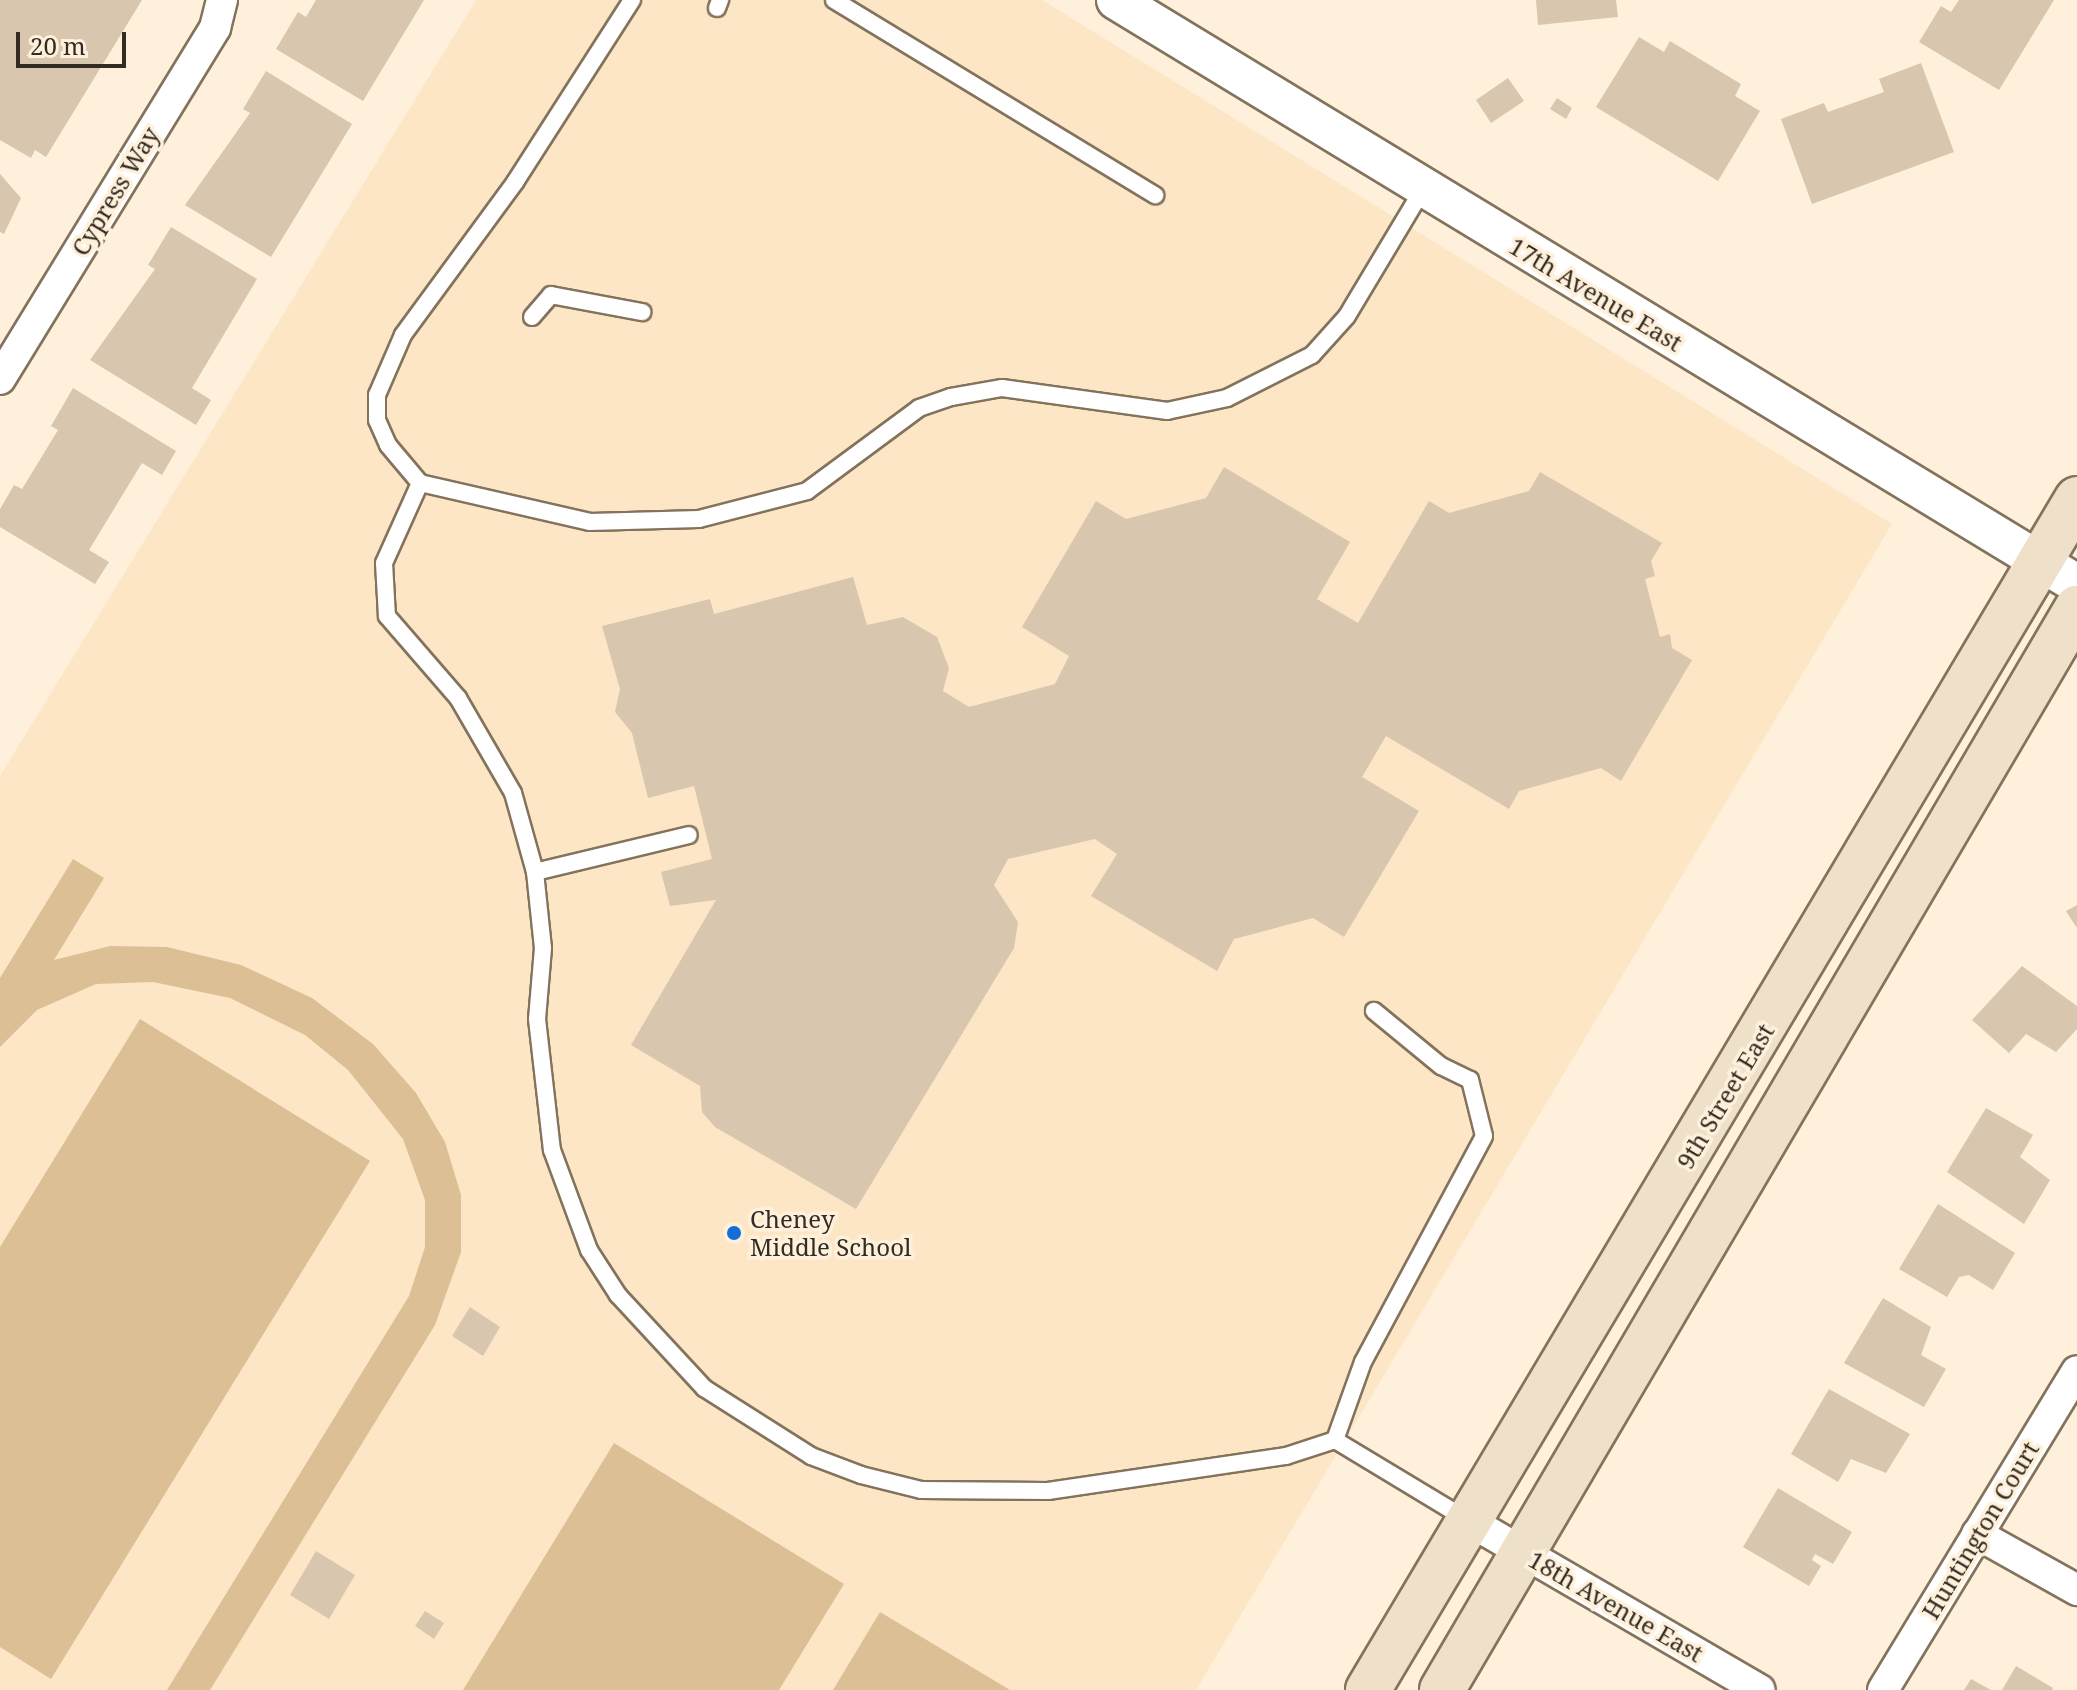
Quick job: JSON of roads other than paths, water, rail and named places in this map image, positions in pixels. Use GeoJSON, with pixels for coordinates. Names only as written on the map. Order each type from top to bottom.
{"type":"FeatureCollection","features":[{"type":"Feature","properties":{"kind":"main road","name":"9th Street East"},"geometry":{"type":"LineString","coordinates":[[1368,1690],[2059,574],[2077,499]]}},
{"type":"Feature","properties":{"kind":"main road"},"geometry":{"type":"LineString","coordinates":[[1442,1690],[2077,608]]}},
{"type":"Feature","properties":{"kind":"street","name":"17th Avenue East"},"geometry":{"type":"LineString","coordinates":[[1116,0],[2059,574]]}},
{"type":"Feature","properties":{"kind":"street","name":"Cypress Way"},"geometry":{"type":"LineString","coordinates":[[0,379],[215,28],[223,1]]}},
{"type":"Feature","properties":{"kind":"street","name":"Huntington Court"},"geometry":{"type":"LineString","coordinates":[[1883,1690],[2077,1371]]}},
{"type":"Feature","properties":{"kind":"street","name":"18th Avenue East"},"geometry":{"type":"LineString","coordinates":[[1471,1522],[1760,1690]]}},
{"type":"Feature","properties":{"kind":"street"},"geometry":{"type":"LineString","coordinates":[[1977,1534],[2077,1590]]}},
{"type":"Feature","properties":{"kind":"lane"},"geometry":{"type":"LineString","coordinates":[[632,0],[389,360],[377,420],[420,483],[590,522],[699,519],[807,491],[919,408],[951,397],[1002,388],[1167,411],[1227,398],[1312,355],[1347,316],[1423,189]]}},
{"type":"Feature","properties":{"kind":"lane"},"geometry":{"type":"LineString","coordinates":[[834,0],[1155,195]]}},
{"type":"Feature","properties":{"kind":"lane"},"geometry":{"type":"LineString","coordinates":[[532,317],[551,295],[642,312]]}},
{"type":"Feature","properties":{"kind":"lane"},"geometry":{"type":"LineString","coordinates":[[420,483],[384,563],[387,616],[458,698],[513,793],[535,872],[543,948],[541,1085],[566,1199],[618,1295],[704,1388],[823,1461],[921,1490],[985,1496],[1286,1456],[1335,1440],[1471,1522]]}},
{"type":"Feature","properties":{"kind":"lane"},"geometry":{"type":"LineString","coordinates":[[535,872],[689,835]]}},
{"type":"Feature","properties":{"kind":"lane"},"geometry":{"type":"LineString","coordinates":[[1335,1440],[1363,1362],[1484,1136],[1470,1080],[1441,1066],[1374,1011]]}},
{"type":"Feature","properties":{"kind":"place","name":"Cheney Middle School"},"geometry":{"type":"Point","coordinates":[734,1233]}}]}
